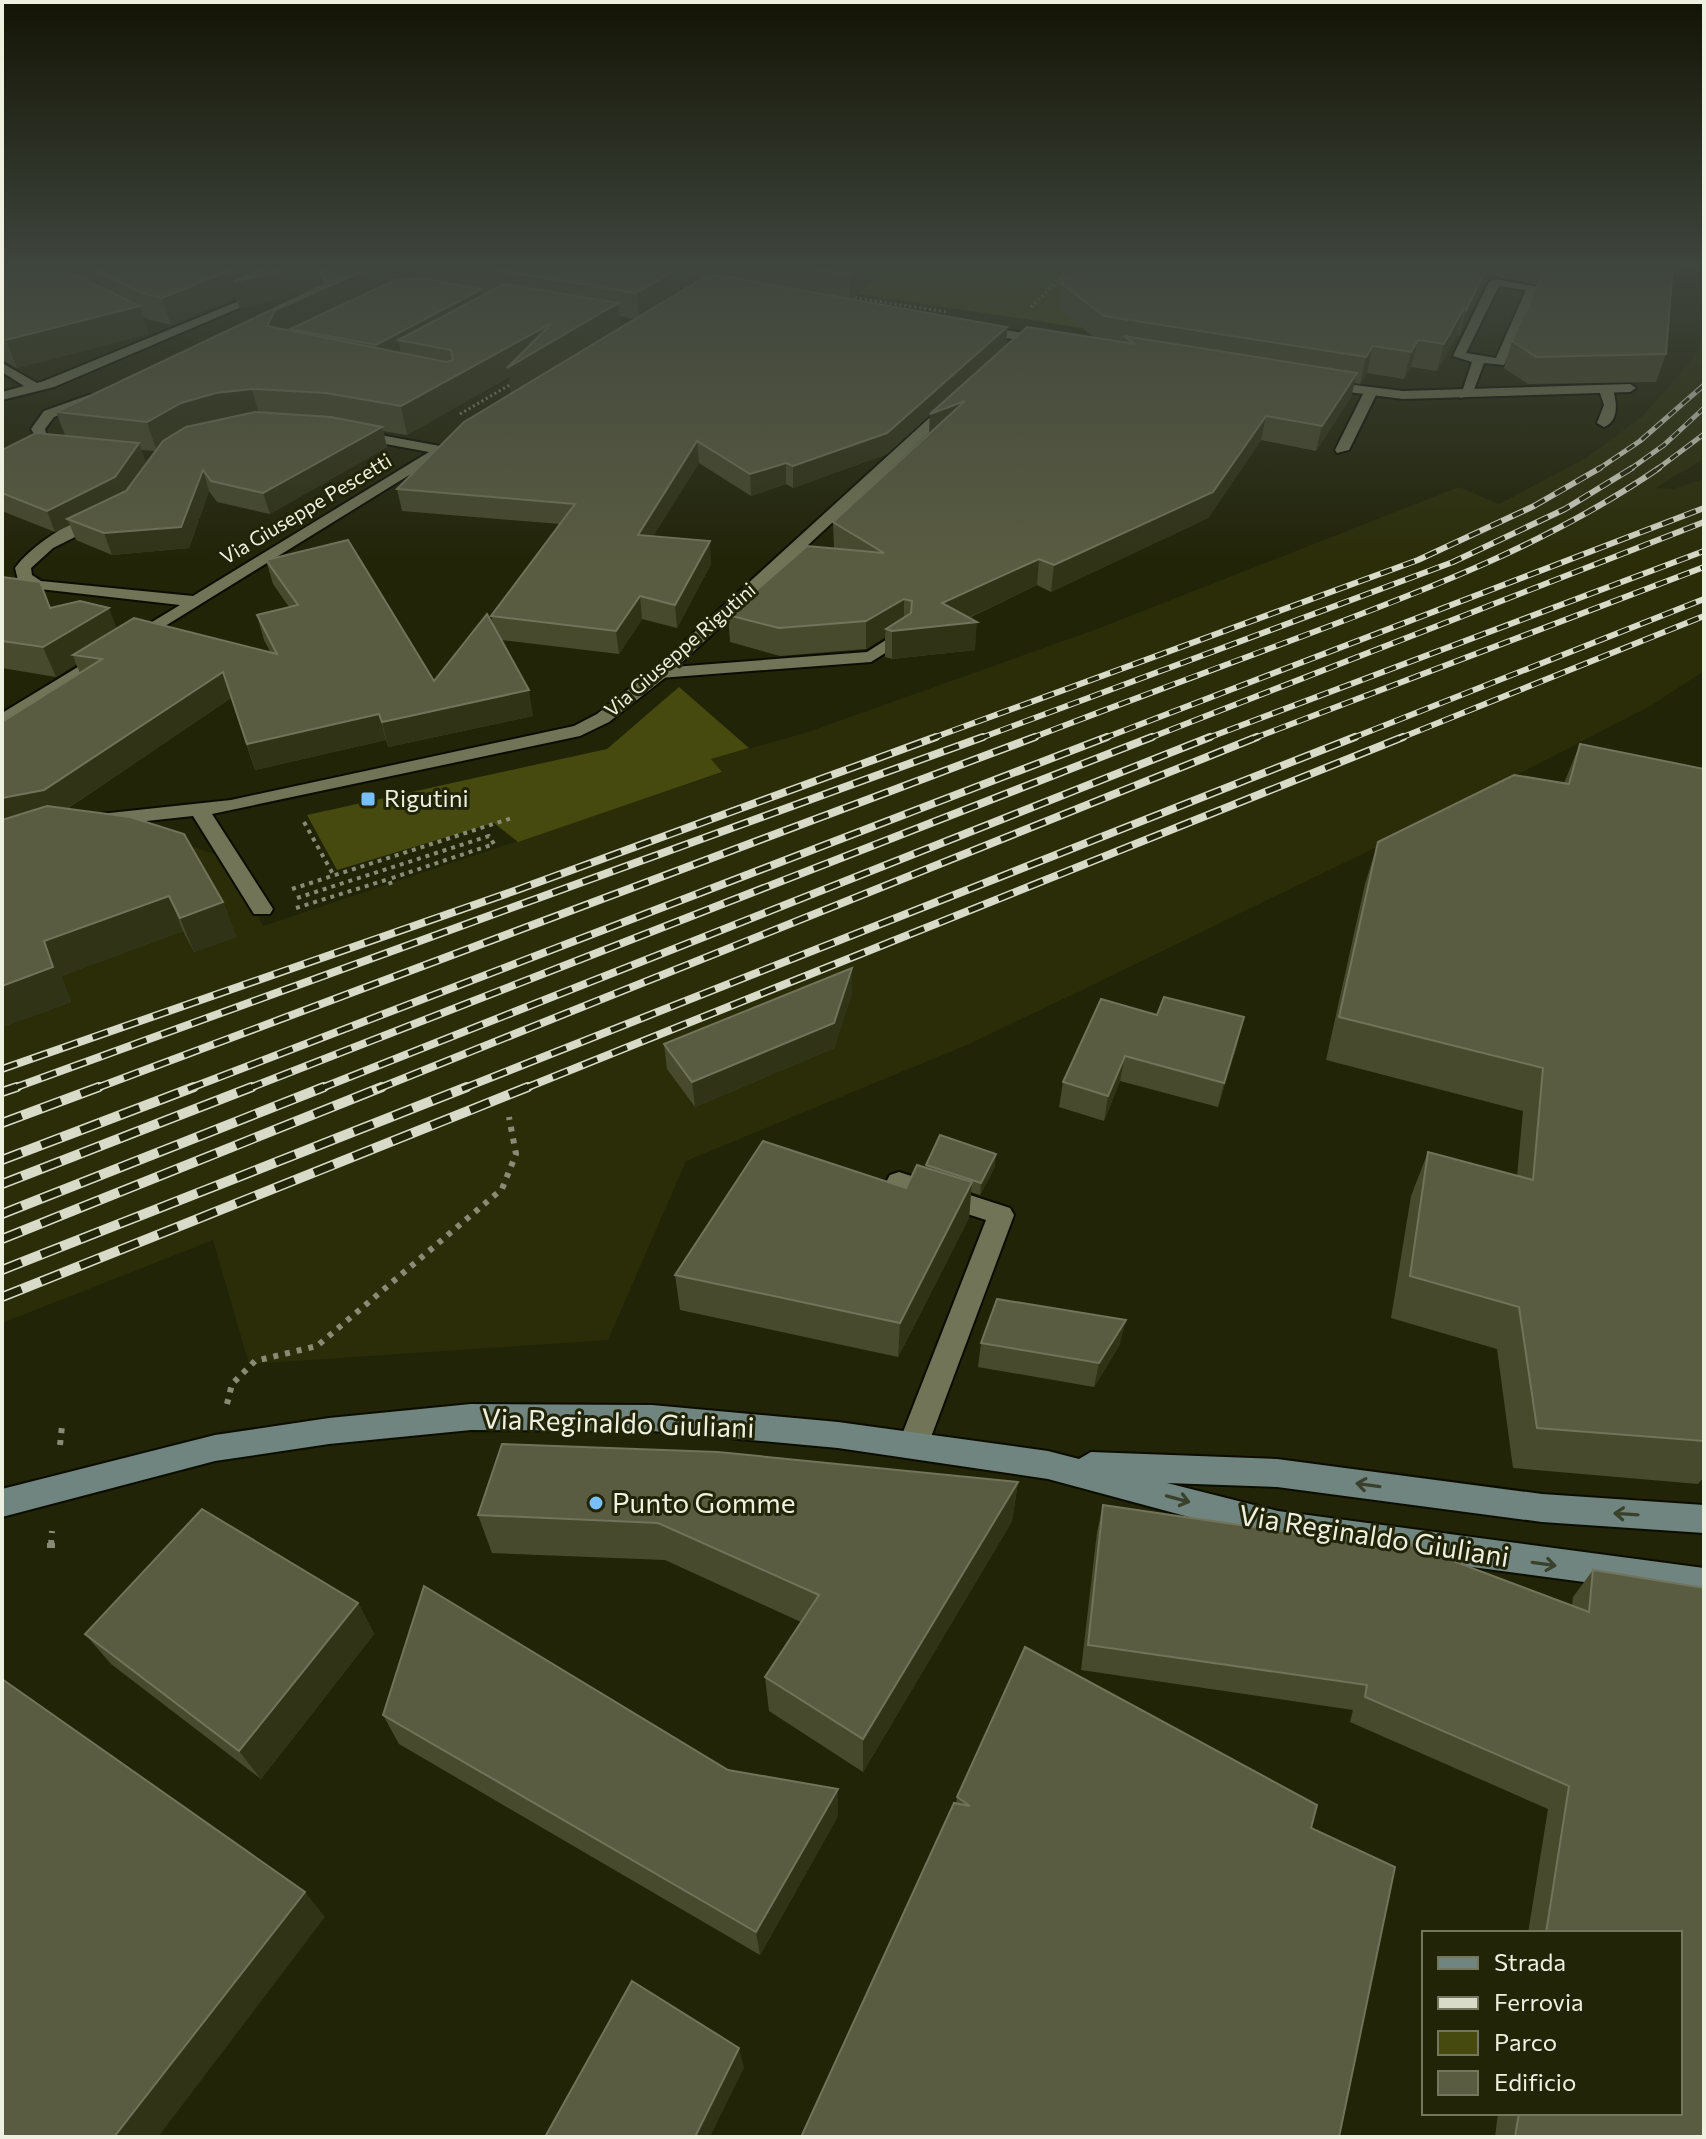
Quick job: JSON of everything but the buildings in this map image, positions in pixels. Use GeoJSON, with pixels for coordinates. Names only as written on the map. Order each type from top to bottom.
{"type":"FeatureCollection","features":[{"type":"Feature","properties":{"kind":"main road","name":"Via Reginaldo Giuliani"},"geometry":{"type":"LineString","coordinates":[[2,1503],[215,1448],[393,1423],[562,1416],[652,1418],[913,1445],[1048,1465],[1277,1473],[1542,1508],[1704,1519]]}},
{"type":"Feature","properties":{"kind":"main road","name":"Via Reginaldo Giuliani"},"geometry":{"type":"LineString","coordinates":[[1048,1465],[1278,1526],[1704,1583]]}},
{"type":"Feature","properties":{"kind":"street"},"geometry":{"type":"LineString","coordinates":[[2,405],[99,363]]}},
{"type":"Feature","properties":{"kind":"street"},"geometry":{"type":"LineString","coordinates":[[1465,395],[1478,363]]}},
{"type":"Feature","properties":{"kind":"street"},"geometry":{"type":"LineString","coordinates":[[2,367],[42,386]]}},
{"type":"Feature","properties":{"kind":"street"},"geometry":{"type":"LineString","coordinates":[[1308,383],[1370,393],[1465,395],[1630,388]]}},
{"type":"Feature","properties":{"kind":"street"},"geometry":{"type":"LineString","coordinates":[[2,396],[42,386]]}},
{"type":"Feature","properties":{"kind":"street","name":"Via Giuseppe Rigutini"},"geometry":{"type":"LineString","coordinates":[[82,822],[200,811],[260,801],[580,730],[603,718],[660,673],[969,390]]}},
{"type":"Feature","properties":{"kind":"street"},"geometry":{"type":"LineString","coordinates":[[1604,423],[1611,405],[1606,390]]}},
{"type":"Feature","properties":{"kind":"street"},"geometry":{"type":"LineString","coordinates":[[1342,450],[1370,393]]}},
{"type":"Feature","properties":{"kind":"street"},"geometry":{"type":"LineString","coordinates":[[34,445],[43,438],[38,429],[49,414],[104,394]]}},
{"type":"Feature","properties":{"kind":"street","name":"Via Giuseppe Pescetti"},"geometry":{"type":"LineString","coordinates":[[330,430],[441,450]]}},
{"type":"Feature","properties":{"kind":"street","name":"Via Giuseppe Pescetti"},"geometry":{"type":"LineString","coordinates":[[2,721],[192,601],[468,434]]}},
{"type":"Feature","properties":{"kind":"street"},"geometry":{"type":"LineString","coordinates":[[13,448],[50,446]]}},
{"type":"Feature","properties":{"kind":"street"},"geometry":{"type":"LineString","coordinates":[[112,515],[65,534],[38,551],[23,568],[24,577],[37,585],[192,601]]}},
{"type":"Feature","properties":{"kind":"street"},"geometry":{"type":"LineString","coordinates":[[660,673],[871,657],[903,634]]}},
{"type":"Feature","properties":{"kind":"street"},"geometry":{"type":"LineString","coordinates":[[200,811],[272,911]]}},
{"type":"Feature","properties":{"kind":"street"},"geometry":{"type":"LineString","coordinates":[[899,1182],[1001,1215],[913,1445]]}},
{"type":"Feature","properties":{"kind":"path"},"geometry":{"type":"LineString","coordinates":[[300,814],[334,876]]}},
{"type":"Feature","properties":{"kind":"path"},"geometry":{"type":"LineString","coordinates":[[489,836],[494,844],[390,882],[272,911],[489,836]]}},
{"type":"Feature","properties":{"kind":"path"},"geometry":{"type":"LineString","coordinates":[[215,1448],[232,1384],[255,1361],[317,1346],[502,1189],[516,1169],[518,1148],[509,1117]]}},
{"type":"Feature","properties":{"kind":"shaded area"},"geometry":{"type":"Polygon","coordinates":[[[1689,363],[1704,363],[1704,459],[1655,488],[1673,489],[1704,479],[1704,671],[1652,705],[1391,840],[1080,991],[969,1044],[686,1161],[608,1340],[249,1364],[213,1240],[2,1323],[2,851],[161,836],[232,860],[263,926],[721,773],[711,759],[805,733],[1097,629],[1459,487],[1499,504],[1586,458],[1643,416],[1689,363]]]}},
{"type":"Feature","properties":{"kind":"green space"},"geometry":{"type":"Polygon","coordinates":[[[679,687],[749,748],[711,759],[722,772],[518,842],[494,823],[337,870],[307,815],[607,749],[679,687]]]}},
{"type":"Feature","properties":{"kind":"railway"},"geometry":{"type":"LineString","coordinates":[[1600,468],[1640,441],[1704,385]]}},
{"type":"Feature","properties":{"kind":"railway"},"geometry":{"type":"LineString","coordinates":[[1631,469],[1664,445],[1704,408]]}},
{"type":"Feature","properties":{"kind":"railway"},"geometry":{"type":"LineString","coordinates":[[1657,470],[1704,434]]}},
{"type":"Feature","properties":{"kind":"railway"},"geometry":{"type":"LineString","coordinates":[[930,739],[1418,560],[1534,506],[1600,468]]}},
{"type":"Feature","properties":{"kind":"railway"},"geometry":{"type":"LineString","coordinates":[[978,739],[1453,562],[1565,509],[1631,469]]}},
{"type":"Feature","properties":{"kind":"railway"},"geometry":{"type":"LineString","coordinates":[[1029,739],[1349,619],[1486,563],[1575,519],[1657,470]]}},
{"type":"Feature","properties":{"kind":"railway"},"geometry":{"type":"LineString","coordinates":[[1102,739],[1704,508]]}},
{"type":"Feature","properties":{"kind":"railway"},"geometry":{"type":"LineString","coordinates":[[1147,739],[1704,522]]}},
{"type":"Feature","properties":{"kind":"railway"},"geometry":{"type":"LineString","coordinates":[[1205,739],[1704,551]]}},
{"type":"Feature","properties":{"kind":"railway"},"geometry":{"type":"LineString","coordinates":[[1252,739],[1704,567]]}},
{"type":"Feature","properties":{"kind":"railway"},"geometry":{"type":"LineString","coordinates":[[1350,739],[1704,599]]}},
{"type":"Feature","properties":{"kind":"railway"},"geometry":{"type":"LineString","coordinates":[[1398,739],[1704,616]]}},
{"type":"Feature","properties":{"kind":"railway"},"geometry":{"type":"LineString","coordinates":[[2,1069],[517,890],[936,737]]}},
{"type":"Feature","properties":{"kind":"railway"},"geometry":{"type":"LineString","coordinates":[[11,1089],[983,737]]}},
{"type":"Feature","properties":{"kind":"railway"},"geometry":{"type":"LineString","coordinates":[[94,1089],[1035,737]]}},
{"type":"Feature","properties":{"kind":"railway"},"geometry":{"type":"LineString","coordinates":[[188,1089],[1107,737]]}},
{"type":"Feature","properties":{"kind":"railway"},"geometry":{"type":"LineString","coordinates":[[247,1089],[1152,737]]}},
{"type":"Feature","properties":{"kind":"railway"},"geometry":{"type":"LineString","coordinates":[[319,1089],[1210,737]]}},
{"type":"Feature","properties":{"kind":"railway"},"geometry":{"type":"LineString","coordinates":[[1252,739],[1257,737]]}},
{"type":"Feature","properties":{"kind":"railway"},"geometry":{"type":"LineString","coordinates":[[462,1089],[1355,737]]}},
{"type":"Feature","properties":{"kind":"railway"},"geometry":{"type":"LineString","coordinates":[[1398,739],[1403,737]]}},
{"type":"Feature","properties":{"kind":"railway"},"geometry":{"type":"LineString","coordinates":[[2,1239],[1252,739]]}},
{"type":"Feature","properties":{"kind":"railway"},"geometry":{"type":"LineString","coordinates":[[528,1087],[1398,739]]}},
{"type":"Feature","properties":{"kind":"railway"},"geometry":{"type":"LineString","coordinates":[[11,1089],[17,1087]]}},
{"type":"Feature","properties":{"kind":"railway"},"geometry":{"type":"LineString","coordinates":[[2,1123],[99,1087]]}},
{"type":"Feature","properties":{"kind":"railway"},"geometry":{"type":"LineString","coordinates":[[2,1160],[194,1087]]}},
{"type":"Feature","properties":{"kind":"railway"},"geometry":{"type":"LineString","coordinates":[[2,1184],[252,1087]]}},
{"type":"Feature","properties":{"kind":"railway"},"geometry":{"type":"LineString","coordinates":[[2,1214],[324,1087]]}},
{"type":"Feature","properties":{"kind":"railway"},"geometry":{"type":"LineString","coordinates":[[2,1270],[467,1087]]}},
{"type":"Feature","properties":{"kind":"railway"},"geometry":{"type":"LineString","coordinates":[[2,1297],[528,1087]]}},
{"type":"Feature","properties":{"kind":"railway"},"geometry":{"type":"LineString","coordinates":[[523,1089],[528,1087]]}},
{"type":"Feature","properties":{"kind":"railway"},"geometry":{"type":"LineString","coordinates":[[2,1092],[11,1089]]}},
{"type":"Feature","properties":{"kind":"place","name":"Rigutini"},"geometry":{"type":"Point","coordinates":[368,799]}},
{"type":"Feature","properties":{"kind":"place","name":"Punto Gomme"},"geometry":{"type":"Point","coordinates":[596,1503]}}]}
